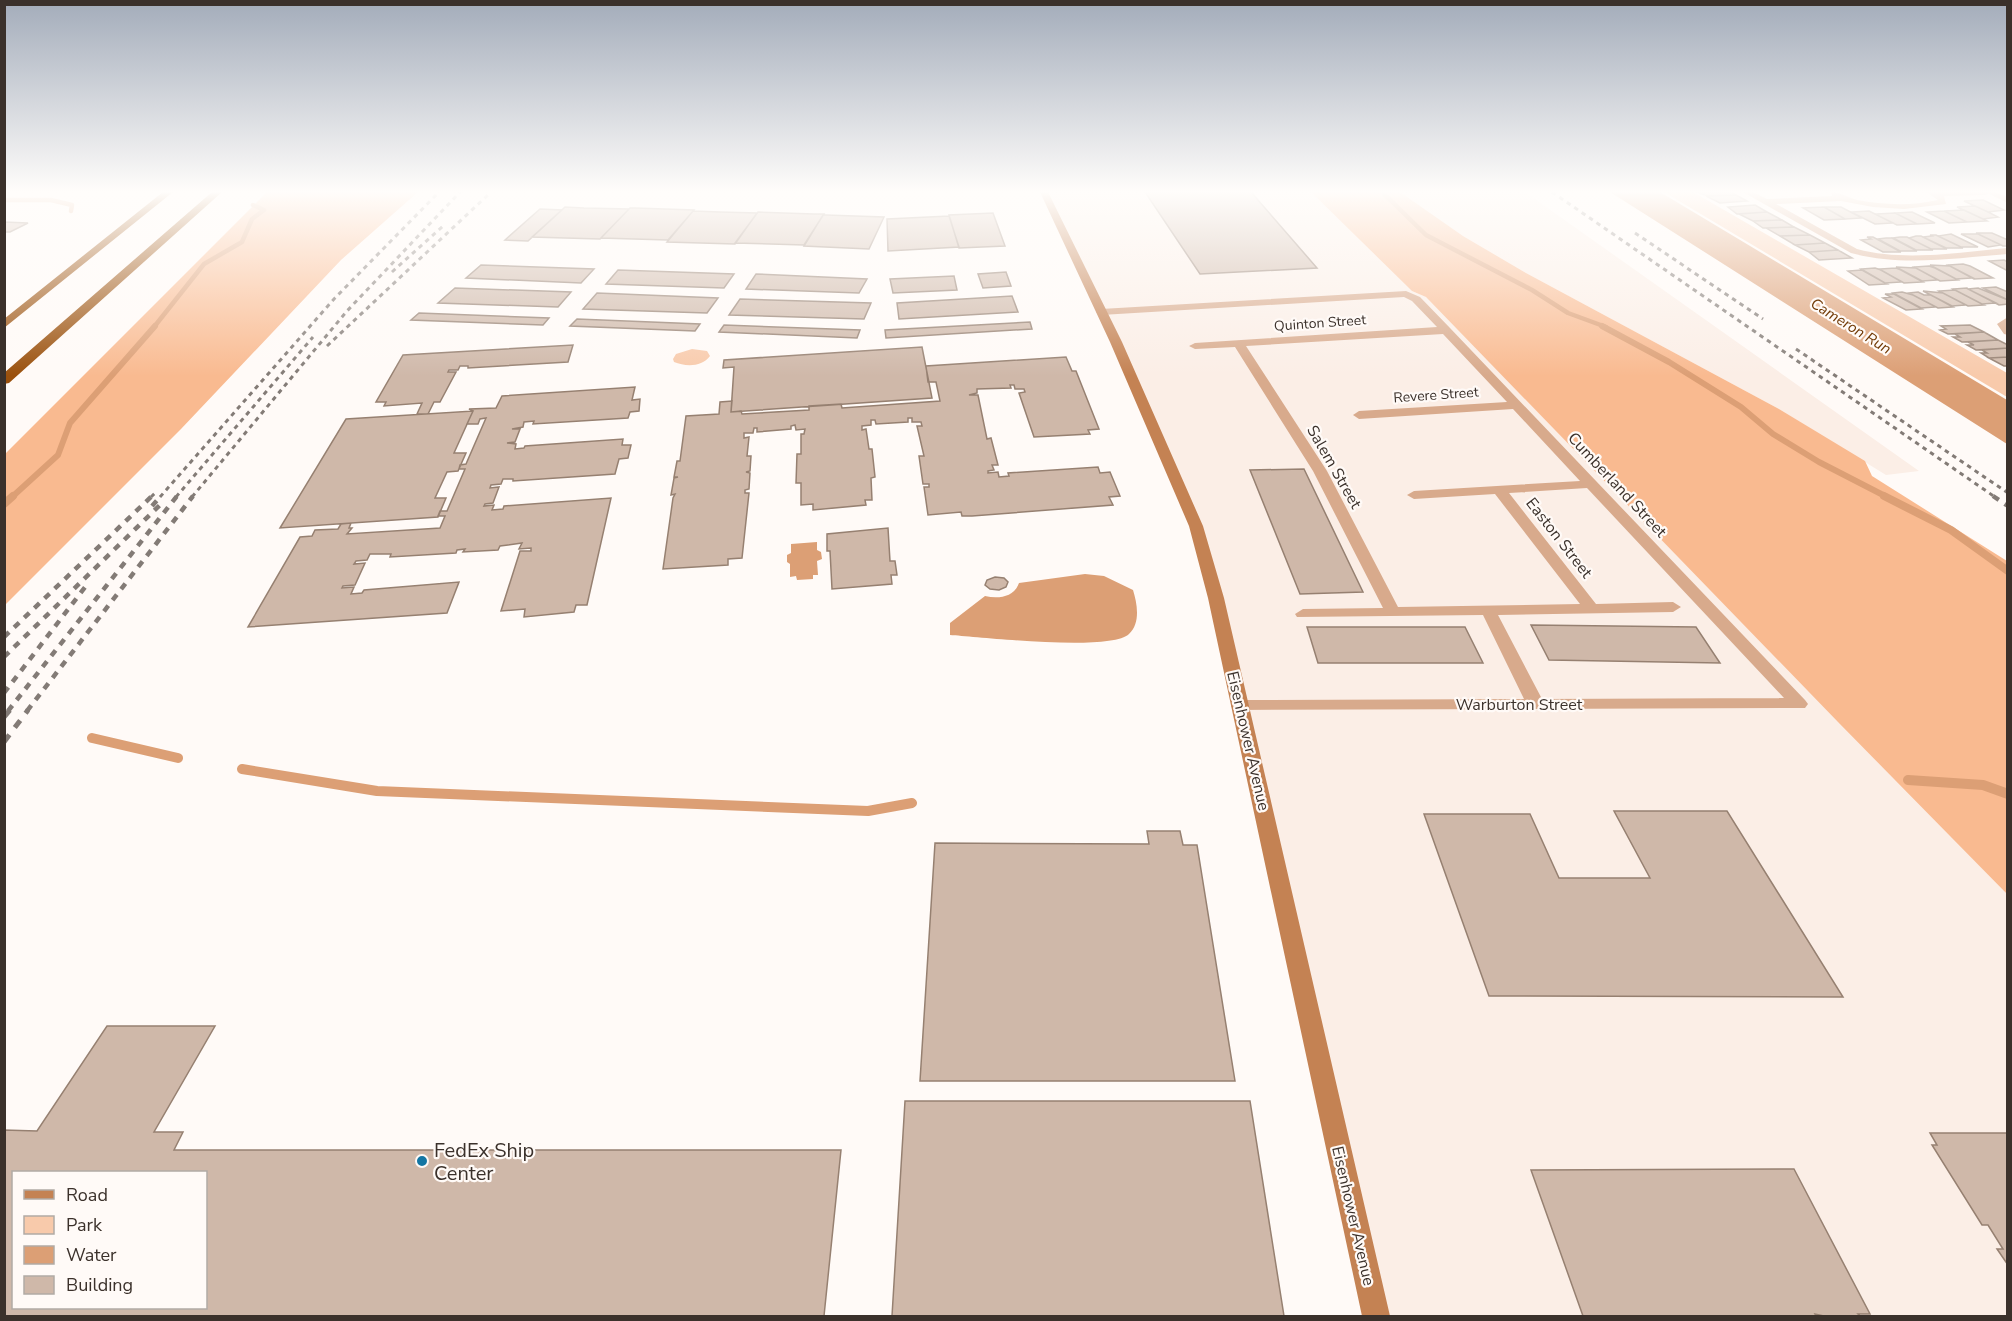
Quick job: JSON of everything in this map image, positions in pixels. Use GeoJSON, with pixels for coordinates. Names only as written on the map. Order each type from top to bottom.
{"type":"FeatureCollection","features":[{"type":"Feature","properties":{"kind":"highway"},"geometry":{"type":"LineString","coordinates":[[4,325],[92,254]]}},
{"type":"Feature","properties":{"kind":"highway"},"geometry":{"type":"LineString","coordinates":[[4,380],[147,254]]}},
{"type":"Feature","properties":{"kind":"main road","name":"Eisenhower Avenue"},"geometry":{"type":"LineString","coordinates":[[1073,254],[1133,381],[1196,526],[1216,598],[1376,1317]]}},
{"type":"Feature","properties":{"kind":"street"},"geometry":{"type":"LineString","coordinates":[[1863,254],[1895,258],[1965,254]]}},
{"type":"Feature","properties":{"kind":"street","name":"Cumberland Street"},"geometry":{"type":"LineString","coordinates":[[1101,312],[1406,294],[1419,302],[1446,330],[1799,704]]}},
{"type":"Feature","properties":{"kind":"street"},"geometry":{"type":"LineString","coordinates":[[2007,320],[2002,324],[2007,332]]}},
{"type":"Feature","properties":{"kind":"street","name":"Quinton Street"},"geometry":{"type":"LineString","coordinates":[[1196,346],[1446,330]]}},
{"type":"Feature","properties":{"kind":"street","name":"Salem Street"},"geometry":{"type":"LineString","coordinates":[[1238,343],[1320,471],[1393,612]]}},
{"type":"Feature","properties":{"kind":"street","name":"Revere Street"},"geometry":{"type":"LineString","coordinates":[[1359,415],[1516,405]]}},
{"type":"Feature","properties":{"kind":"street"},"geometry":{"type":"LineString","coordinates":[[1414,495],[1591,484]]}},
{"type":"Feature","properties":{"kind":"street","name":"Easton Street"},"geometry":{"type":"LineString","coordinates":[[1499,490],[1591,608]]}},
{"type":"Feature","properties":{"kind":"street"},"geometry":{"type":"LineString","coordinates":[[1302,614],[1673,607]]}},
{"type":"Feature","properties":{"kind":"street"},"geometry":{"type":"LineString","coordinates":[[1488,610],[1536,705]]}},
{"type":"Feature","properties":{"kind":"street","name":"Warburton Street"},"geometry":{"type":"LineString","coordinates":[[1240,706],[1799,704]]}},
{"type":"Feature","properties":{"kind":"shaded area"},"geometry":{"type":"Polygon","coordinates":[[[205,254],[348,254],[181,429],[5,605],[5,454],[205,254]]]}},
{"type":"Feature","properties":{"kind":"shaded area"},"geometry":{"type":"Polygon","coordinates":[[[1071,254],[1374,254],[1412,291],[1426,297],[2007,894],[2007,1316],[1377,1316],[1192,517],[1071,254]]]}},
{"type":"Feature","properties":{"kind":"shaded area"},"geometry":{"type":"Polygon","coordinates":[[[1374,254],[1493,254],[1779,409],[1865,461],[1872,476],[2007,561],[2007,894],[1426,297],[1412,291],[1374,254]]]}},
{"type":"Feature","properties":{"kind":"shaded area"},"geometry":{"type":"Polygon","coordinates":[[[1493,254],[1612,254],[1919,471],[1886,475],[1779,409],[1493,254]]]}},
{"type":"Feature","properties":{"kind":"green space"},"geometry":{"type":"Polygon","coordinates":[[[1767,254],[1800,254],[2007,373],[2007,397],[1767,254]]]}},
{"type":"Feature","properties":{"kind":"green space"},"geometry":{"type":"Polygon","coordinates":[[[692,349],[707,351],[710,356],[707,360],[694,365],[674,362],[676,354],[692,349]]]}},
{"type":"Feature","properties":{"kind":"water","name":"Cameron Run"},"geometry":{"type":"Polygon","coordinates":[[[1707,254],[1763,254],[2007,400],[2007,444],[1707,254]]]}},
{"type":"Feature","properties":{"kind":"water"},"geometry":{"type":"Polygon","coordinates":[[[817,542],[817,550],[821,552],[822,559],[817,561],[818,575],[813,575],[813,579],[797,580],[796,576],[790,577],[787,555],[791,553],[791,544],[817,542]]]}},
{"type":"Feature","properties":{"kind":"water"},"geometry":{"type":"Polygon","coordinates":[[[1085,574],[1104,576],[1133,590],[1137,619],[1129,634],[1117,639],[1072,643],[950,635],[950,623],[985,596],[1005,596],[1014,591],[1019,583],[1085,574]]]}},
{"type":"Feature","properties":{"kind":"building"},"geometry":{"type":"Polygon","coordinates":[[[1186,254],[1305,254],[1317,268],[1200,274],[1186,254]]]}},
{"type":"Feature","properties":{"kind":"building"},"geometry":{"type":"Polygon","coordinates":[[[1811,254],[1844,254],[1852,258],[1819,260],[1811,254]]]}},
{"type":"Feature","properties":{"kind":"building"},"geometry":{"type":"Polygon","coordinates":[[[1989,261],[2008,262],[2008,271],[1989,261]]]}},
{"type":"Feature","properties":{"kind":"building"},"geometry":{"type":"Polygon","coordinates":[[[1963,264],[1993,278],[1974,279],[1948,265],[1963,264]]]}},
{"type":"Feature","properties":{"kind":"building"},"geometry":{"type":"Polygon","coordinates":[[[481,265],[594,269],[581,283],[466,278],[481,265]]]}},
{"type":"Feature","properties":{"kind":"building"},"geometry":{"type":"Polygon","coordinates":[[[1930,265],[1950,266],[1973,278],[1956,279],[1930,265]]]}},
{"type":"Feature","properties":{"kind":"building"},"geometry":{"type":"Polygon","coordinates":[[[1929,266],[1958,280],[1940,281],[1914,267],[1929,266]]]}},
{"type":"Feature","properties":{"kind":"building"},"geometry":{"type":"Polygon","coordinates":[[[1896,267],[1916,268],[1938,280],[1922,281],[1896,267]]]}},
{"type":"Feature","properties":{"kind":"building"},"geometry":{"type":"Polygon","coordinates":[[[1875,268],[1902,282],[1885,283],[1861,269],[1875,268]]]}},
{"type":"Feature","properties":{"kind":"building"},"geometry":{"type":"Polygon","coordinates":[[[1896,268],[1923,282],[1904,283],[1879,269],[1896,268]]]}},
{"type":"Feature","properties":{"kind":"building"},"geometry":{"type":"Polygon","coordinates":[[[618,270],[734,274],[724,288],[606,284],[618,270]]]}},
{"type":"Feature","properties":{"kind":"building"},"geometry":{"type":"Polygon","coordinates":[[[1862,270],[1887,284],[1869,285],[1848,271],[1862,270]]]}},
{"type":"Feature","properties":{"kind":"building"},"geometry":{"type":"Polygon","coordinates":[[[1006,272],[1011,286],[983,288],[978,274],[1006,272]]]}},
{"type":"Feature","properties":{"kind":"building"},"geometry":{"type":"Polygon","coordinates":[[[756,274],[867,279],[859,293],[746,289],[756,274]]]}},
{"type":"Feature","properties":{"kind":"building"},"geometry":{"type":"Polygon","coordinates":[[[954,276],[957,290],[893,293],[890,279],[954,276]]]}},
{"type":"Feature","properties":{"kind":"building"},"geometry":{"type":"Polygon","coordinates":[[[1996,287],[2008,292],[2008,300],[1983,288],[1996,287]]]}},
{"type":"Feature","properties":{"kind":"building"},"geometry":{"type":"Polygon","coordinates":[[[455,288],[571,292],[558,307],[438,303],[455,288]]]}},
{"type":"Feature","properties":{"kind":"building"},"geometry":{"type":"Polygon","coordinates":[[[1967,288],[1996,303],[1982,304],[1953,289],[1967,288]]]}},
{"type":"Feature","properties":{"kind":"building"},"geometry":{"type":"Polygon","coordinates":[[[1978,288],[2008,300],[2008,304],[1999,305],[1968,289],[1978,288]]]}},
{"type":"Feature","properties":{"kind":"building"},"geometry":{"type":"Polygon","coordinates":[[[1955,290],[1984,305],[1968,306],[1939,291],[1955,290]]]}},
{"type":"Feature","properties":{"kind":"building"},"geometry":{"type":"Polygon","coordinates":[[[1923,291],[1943,293],[1966,305],[1952,306],[1923,291]]]}},
{"type":"Feature","properties":{"kind":"building"},"geometry":{"type":"Polygon","coordinates":[[[1902,292],[1936,307],[1921,308],[1893,293],[1902,292]]]}},
{"type":"Feature","properties":{"kind":"building"},"geometry":{"type":"Polygon","coordinates":[[[1918,292],[1931,295],[1953,307],[1938,308],[1909,293],[1918,292]]]}},
{"type":"Feature","properties":{"kind":"building"},"geometry":{"type":"Polygon","coordinates":[[[597,293],[718,298],[707,313],[583,309],[597,293]]]}},
{"type":"Feature","properties":{"kind":"building"},"geometry":{"type":"Polygon","coordinates":[[[1885,294],[1894,294],[1922,309],[1906,310],[1883,298],[1891,297],[1885,294]]]}},
{"type":"Feature","properties":{"kind":"building"},"geometry":{"type":"Polygon","coordinates":[[[1012,296],[1018,312],[899,319],[897,303],[1012,296]]]}},
{"type":"Feature","properties":{"kind":"building"},"geometry":{"type":"Polygon","coordinates":[[[740,299],[871,303],[864,319],[729,315],[740,299]]]}},
{"type":"Feature","properties":{"kind":"building"},"geometry":{"type":"Polygon","coordinates":[[[419,313],[549,318],[543,325],[411,320],[419,313]]]}},
{"type":"Feature","properties":{"kind":"building"},"geometry":{"type":"Polygon","coordinates":[[[577,319],[700,324],[695,331],[570,326],[577,319]]]}},
{"type":"Feature","properties":{"kind":"building"},"geometry":{"type":"Polygon","coordinates":[[[1030,322],[1032,329],[886,338],[885,330],[1030,322]]]}},
{"type":"Feature","properties":{"kind":"building"},"geometry":{"type":"Polygon","coordinates":[[[724,325],[860,330],[857,338],[719,332],[724,325]]]}},
{"type":"Feature","properties":{"kind":"building"},"geometry":{"type":"Polygon","coordinates":[[[1970,325],[1984,332],[1948,334],[1940,330],[1946,329],[1941,326],[1970,325]]]}},
{"type":"Feature","properties":{"kind":"building"},"geometry":{"type":"Polygon","coordinates":[[[1984,332],[1998,340],[1962,342],[1953,337],[1960,337],[1955,334],[1984,332]]]}},
{"type":"Feature","properties":{"kind":"building"},"geometry":{"type":"Polygon","coordinates":[[[1998,340],[2008,345],[2008,348],[1976,350],[1967,345],[1974,345],[1968,342],[1998,340]]]}},
{"type":"Feature","properties":{"kind":"building"},"geometry":{"type":"Polygon","coordinates":[[[573,345],[568,362],[468,368],[468,366],[460,366],[458,370],[449,370],[448,372],[456,372],[440,402],[434,402],[428,414],[417,414],[422,403],[384,406],[386,402],[376,402],[403,355],[573,345]]]}},
{"type":"Feature","properties":{"kind":"building"},"geometry":{"type":"Polygon","coordinates":[[[922,347],[932,398],[731,412],[734,367],[723,368],[724,360],[922,347]]]}},
{"type":"Feature","properties":{"kind":"building"},"geometry":{"type":"Polygon","coordinates":[[[2008,348],[2008,357],[1989,358],[1981,353],[1987,353],[1982,350],[2008,348]]]}},
{"type":"Feature","properties":{"kind":"building"},"geometry":{"type":"Polygon","coordinates":[[[1066,357],[1072,371],[1076,371],[1099,429],[1088,430],[1090,434],[1034,437],[1019,393],[1025,392],[1024,389],[1015,389],[1014,385],[1010,385],[1011,388],[977,389],[977,393],[969,395],[978,395],[987,439],[991,438],[998,465],[992,465],[994,470],[988,473],[998,472],[999,477],[1009,476],[1008,473],[1098,467],[1100,473],[1110,472],[1120,496],[1109,497],[1113,505],[972,516],[962,516],[961,512],[928,515],[924,487],[929,487],[929,484],[923,484],[919,456],[924,456],[917,426],[922,426],[921,422],[912,422],[912,418],[908,418],[908,422],[876,424],[875,420],[871,420],[871,425],[862,426],[862,430],[866,429],[869,449],[872,449],[875,477],[871,478],[872,500],[865,500],[866,505],[813,510],[813,504],[801,505],[801,483],[796,483],[797,454],[801,454],[801,434],[804,434],[805,429],[796,430],[795,425],[791,426],[791,429],[757,432],[757,428],[754,428],[753,433],[744,433],[744,438],[749,437],[747,456],[751,456],[750,471],[746,472],[750,473],[749,489],[745,490],[745,493],[749,493],[742,558],[728,559],[728,565],[663,569],[675,494],[671,495],[674,478],[678,477],[674,477],[677,461],[680,461],[686,416],[719,414],[720,402],[732,401],[731,412],[741,411],[742,414],[809,410],[809,406],[841,404],[842,408],[940,401],[936,382],[928,382],[926,366],[1066,357]]]}},
{"type":"Feature","properties":{"kind":"building"},"geometry":{"type":"Polygon","coordinates":[[[2008,357],[2008,366],[1989,358],[2008,357]]]}},
{"type":"Feature","properties":{"kind":"building"},"geometry":{"type":"Polygon","coordinates":[[[635,387],[632,400],[640,399],[639,411],[630,412],[628,418],[533,424],[534,421],[524,422],[523,427],[512,429],[520,429],[515,442],[507,443],[516,444],[515,449],[525,446],[623,439],[622,445],[631,445],[628,458],[619,459],[615,474],[513,481],[513,479],[503,479],[501,484],[491,485],[490,488],[499,487],[493,503],[484,506],[494,505],[492,510],[503,509],[504,506],[611,498],[587,605],[576,605],[574,612],[524,617],[525,609],[501,611],[520,551],[531,551],[531,548],[519,549],[522,543],[500,546],[498,550],[463,552],[465,549],[457,550],[456,553],[390,557],[391,554],[370,554],[367,560],[356,561],[354,564],[365,563],[355,585],[342,588],[354,587],[351,594],[362,593],[364,590],[459,582],[447,613],[248,627],[300,537],[312,536],[315,530],[338,529],[341,524],[351,523],[349,528],[352,528],[347,534],[440,528],[445,516],[438,516],[440,511],[447,511],[465,469],[459,469],[460,465],[466,464],[486,418],[480,419],[478,424],[467,424],[473,411],[469,409],[496,408],[502,396],[635,387]]]}},
{"type":"Feature","properties":{"kind":"building"},"geometry":{"type":"Polygon","coordinates":[[[473,411],[454,453],[466,453],[458,471],[447,472],[435,498],[446,498],[438,517],[280,528],[346,419],[473,411]]]}},
{"type":"Feature","properties":{"kind":"building"},"geometry":{"type":"Polygon","coordinates":[[[1304,469],[1363,592],[1300,594],[1250,470],[1304,469]]]}},
{"type":"Feature","properties":{"kind":"building"},"geometry":{"type":"Polygon","coordinates":[[[888,528],[890,561],[895,561],[897,575],[891,575],[892,584],[832,589],[827,534],[888,528]]]}},
{"type":"Feature","properties":{"kind":"building"},"geometry":{"type":"Polygon","coordinates":[[[995,577],[1004,578],[1008,582],[1006,587],[999,590],[990,589],[985,585],[987,580],[995,577]]]}},
{"type":"Feature","properties":{"kind":"building"},"geometry":{"type":"Polygon","coordinates":[[[1531,625],[1696,627],[1720,663],[1549,660],[1531,625]]]}},
{"type":"Feature","properties":{"kind":"building"},"geometry":{"type":"Polygon","coordinates":[[[1307,627],[1465,627],[1483,663],[1318,663],[1307,627]]]}},
{"type":"Feature","properties":{"kind":"building"},"geometry":{"type":"Polygon","coordinates":[[[1614,811],[1727,811],[1843,997],[1489,996],[1424,814],[1530,814],[1559,878],[1650,878],[1614,811]]]}},
{"type":"Feature","properties":{"kind":"building"},"geometry":{"type":"Polygon","coordinates":[[[1147,831],[1180,831],[1183,845],[1197,845],[1235,1081],[920,1081],[935,843],[1149,844],[1147,831]]]}},
{"type":"Feature","properties":{"kind":"building","name":"FedEx Ship Center"},"geometry":{"type":"Polygon","coordinates":[[[107,1026],[215,1026],[154,1132],[183,1132],[174,1150],[841,1150],[824,1316],[4,1316],[4,1130],[37,1131],[107,1026]]]}},
{"type":"Feature","properties":{"kind":"building"},"geometry":{"type":"Polygon","coordinates":[[[905,1101],[1250,1101],[1284,1316],[892,1316],[905,1101]]]}},
{"type":"Feature","properties":{"kind":"building"},"geometry":{"type":"Polygon","coordinates":[[[1930,1133],[2008,1133],[2008,1265],[1997,1249],[2003,1249],[1988,1225],[1982,1225],[1932,1145],[1937,1145],[1930,1133]]]}},
{"type":"Feature","properties":{"kind":"building"},"geometry":{"type":"Polygon","coordinates":[[[1794,1169],[1870,1314],[1858,1314],[1860,1316],[1815,1314],[1816,1316],[1583,1316],[1531,1170],[1794,1169]]]}},
{"type":"Feature","properties":{"kind":"waterway"},"geometry":{"type":"LineString","coordinates":[[154,327],[204,264],[222,254]]}},
{"type":"Feature","properties":{"kind":"waterway"},"geometry":{"type":"LineString","coordinates":[[1462,254],[1532,290],[1568,313],[1606,327]]}},
{"type":"Feature","properties":{"kind":"waterway"},"geometry":{"type":"LineString","coordinates":[[12,497],[58,455],[70,423],[155,326]]}},
{"type":"Feature","properties":{"kind":"waterway"},"geometry":{"type":"LineString","coordinates":[[1602,326],[1669,362],[1741,407],[1773,434],[1819,462],[1887,497]]}},
{"type":"Feature","properties":{"kind":"waterway"},"geometry":{"type":"LineString","coordinates":[[4,504],[13,496]]}},
{"type":"Feature","properties":{"kind":"waterway"},"geometry":{"type":"LineString","coordinates":[[1884,496],[1951,530],[2008,571]]}},
{"type":"Feature","properties":{"kind":"waterway"},"geometry":{"type":"LineString","coordinates":[[92,738],[178,758]]}},
{"type":"Feature","properties":{"kind":"waterway"},"geometry":{"type":"LineString","coordinates":[[242,769],[377,791],[868,811],[912,803]]}},
{"type":"Feature","properties":{"kind":"waterway"},"geometry":{"type":"LineString","coordinates":[[1908,780],[1983,785],[2008,794]]}},
{"type":"Feature","properties":{"kind":"railway"},"geometry":{"type":"LineString","coordinates":[[160,497],[334,299],[379,254]]}},
{"type":"Feature","properties":{"kind":"railway"},"geometry":{"type":"LineString","coordinates":[[192,497],[347,311],[401,254]]}},
{"type":"Feature","properties":{"kind":"railway"},"geometry":{"type":"LineString","coordinates":[[392,272],[412,254]]}},
{"type":"Feature","properties":{"kind":"railway"},"geometry":{"type":"LineString","coordinates":[[327,346],[425,254]]}},
{"type":"Feature","properties":{"kind":"railway"},"geometry":{"type":"LineString","coordinates":[[1642,254],[1995,497]]}},
{"type":"Feature","properties":{"kind":"railway"},"geometry":{"type":"LineString","coordinates":[[1666,254],[1763,319]]}},
{"type":"Feature","properties":{"kind":"railway"},"geometry":{"type":"LineString","coordinates":[[176,497],[313,337]]}},
{"type":"Feature","properties":{"kind":"railway"},"geometry":{"type":"LineString","coordinates":[[1796,349],[2008,493]]}},
{"type":"Feature","properties":{"kind":"railway"},"geometry":{"type":"LineString","coordinates":[[152,496],[157,491]]}},
{"type":"Feature","properties":{"kind":"railway"},"geometry":{"type":"LineString","coordinates":[[4,637],[152,496]]}},
{"type":"Feature","properties":{"kind":"railway"},"geometry":{"type":"LineString","coordinates":[[152,506],[161,496]]}},
{"type":"Feature","properties":{"kind":"railway"},"geometry":{"type":"LineString","coordinates":[[8,711],[177,496]]}},
{"type":"Feature","properties":{"kind":"railway"},"geometry":{"type":"LineString","coordinates":[[27,711],[193,496]]}},
{"type":"Feature","properties":{"kind":"railway"},"geometry":{"type":"LineString","coordinates":[[1993,496],[2008,506]]}},
{"type":"Feature","properties":{"kind":"railway"},"geometry":{"type":"LineString","coordinates":[[4,657],[162,503]]}},
{"type":"Feature","properties":{"kind":"railway"},"geometry":{"type":"LineString","coordinates":[[4,693],[89,582]]}},
{"type":"Feature","properties":{"kind":"railway"},"geometry":{"type":"LineString","coordinates":[[4,717],[10,710]]}},
{"type":"Feature","properties":{"kind":"railway"},"geometry":{"type":"LineString","coordinates":[[4,742],[28,710]]}},
{"type":"Feature","properties":{"kind":"place","name":"FedEx Ship Center"},"geometry":{"type":"Point","coordinates":[422,1161]}}]}
